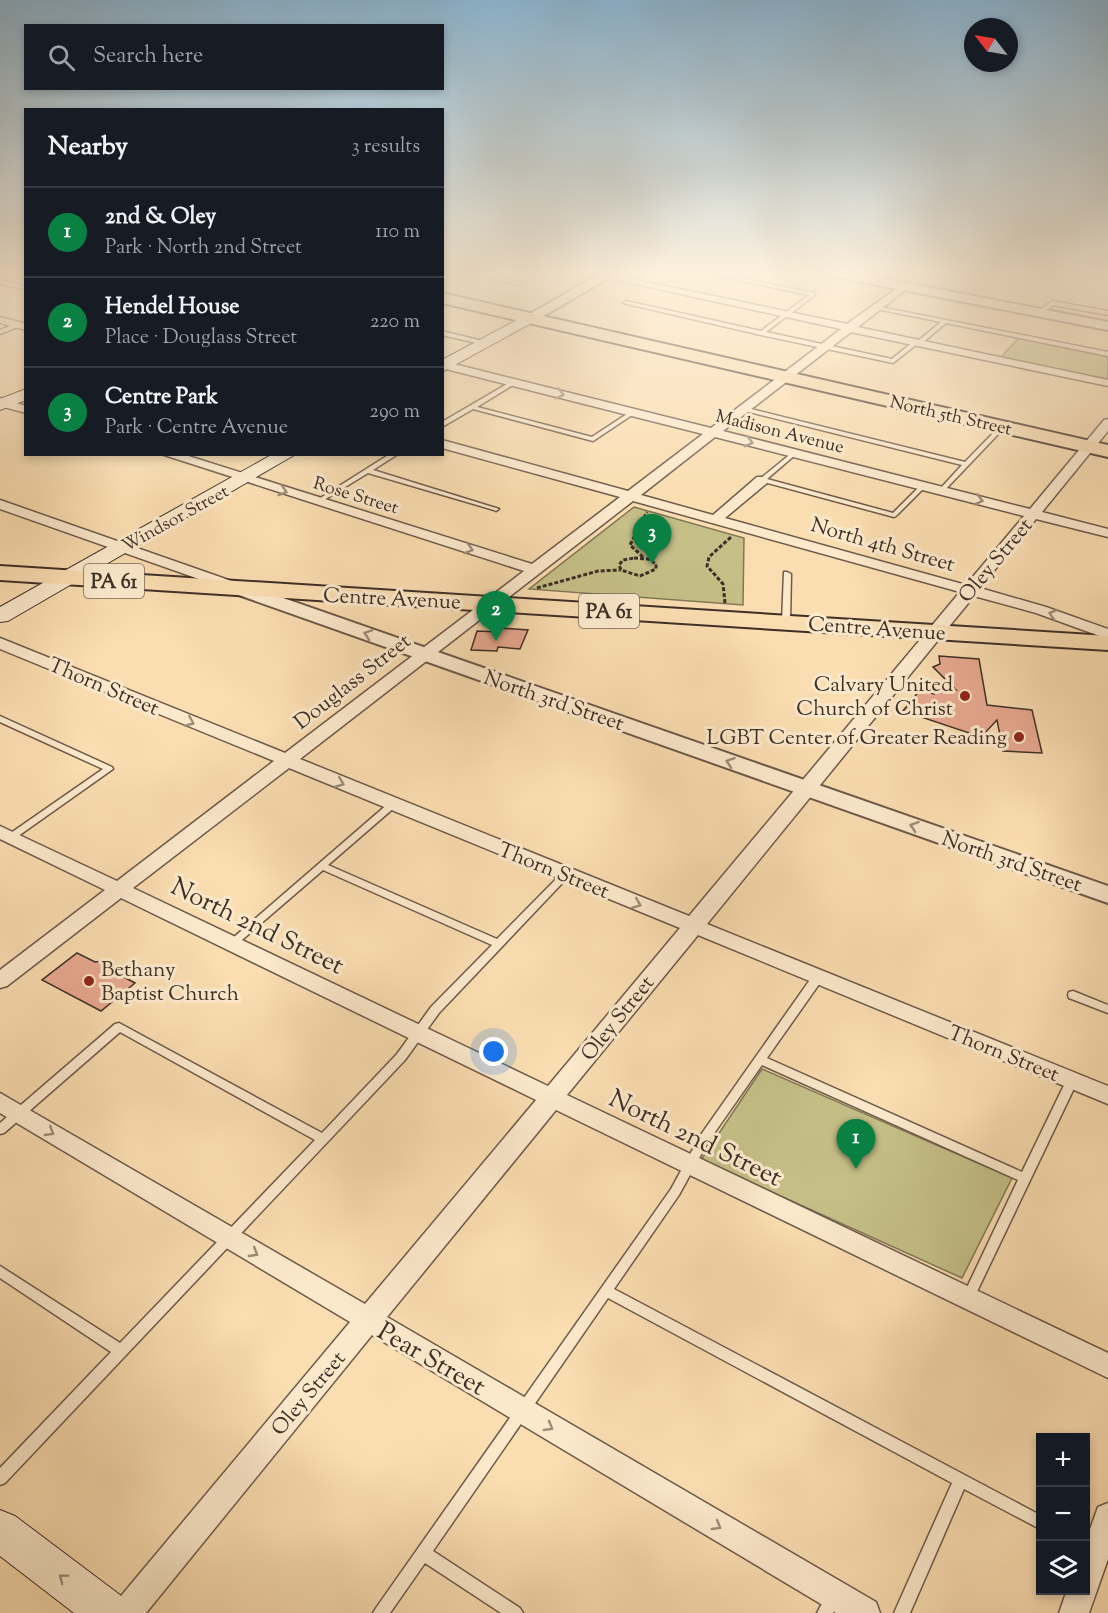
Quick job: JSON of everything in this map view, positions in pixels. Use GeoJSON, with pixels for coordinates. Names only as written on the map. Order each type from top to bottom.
{"type":"FeatureCollection","features":[{"type":"Feature","properties":{"kind":"main road"},"geometry":{"type":"LineString","coordinates":[[444,365],[479,346]]}},
{"type":"Feature","properties":{"kind":"main road","name":"North 5th Street"},"geometry":{"type":"LineString","coordinates":[[653,346],[1098,449]]}},
{"type":"Feature","properties":{"kind":"main road"},"geometry":{"type":"LineString","coordinates":[[1,404],[24,395]]}},
{"type":"Feature","properties":{"kind":"main road","name":"Windsor Street"},"geometry":{"type":"LineString","coordinates":[[0,616],[284,456]]}},
{"type":"Feature","properties":{"kind":"main road","name":"Centre Avenue"},"geometry":{"type":"LineString","coordinates":[[0,573],[1108,643]]}},
{"type":"Feature","properties":{"kind":"main road"},"geometry":{"type":"LineString","coordinates":[[0,1530],[109,1613]]}},
{"type":"Feature","properties":{"kind":"street"},"geometry":{"type":"LineString","coordinates":[[938,346],[1108,382]]}},
{"type":"Feature","properties":{"kind":"street","name":"Douglass Street"},"geometry":{"type":"LineString","coordinates":[[0,981],[825,347]]}},
{"type":"Feature","properties":{"kind":"street","name":"Madison Avenue"},"geometry":{"type":"LineString","coordinates":[[444,365],[1108,533]]}},
{"type":"Feature","properties":{"kind":"street"},"geometry":{"type":"LineString","coordinates":[[1,404],[24,410]]}},
{"type":"Feature","properties":{"kind":"street","name":"Oley Street"},"geometry":{"type":"LineString","coordinates":[[126,1613],[970,590],[1034,514],[1098,449],[1108,423]]}},
{"type":"Feature","properties":{"kind":"street","name":"North 4th Street"},"geometry":{"type":"LineString","coordinates":[[444,445],[1041,610],[1108,634]]}},
{"type":"Feature","properties":{"kind":"street","name":"Rose Street"},"geometry":{"type":"LineString","coordinates":[[188,457],[244,479],[535,570]]}},
{"type":"Feature","properties":{"kind":"street"},"geometry":{"type":"LineString","coordinates":[[715,520],[762,480]]}},
{"type":"Feature","properties":{"kind":"street","name":"North 3rd Street"},"geometry":{"type":"LineString","coordinates":[[0,504],[1108,895]]}},
{"type":"Feature","properties":{"kind":"street","name":"Thorn Street"},"geometry":{"type":"LineString","coordinates":[[0,643],[392,805],[1108,1095]]}},
{"type":"Feature","properties":{"kind":"street","name":"North 2nd Street"},"geometry":{"type":"LineString","coordinates":[[5,835],[1108,1366]]}},
{"type":"Feature","properties":{"kind":"street","name":"Pear Street"},"geometry":{"type":"LineString","coordinates":[[6,1115],[229,1238],[522,1411],[830,1604],[865,1613]]}},
{"type":"Feature","properties":{"kind":"street"},"geometry":{"type":"LineString","coordinates":[[1091,1549],[1108,1517]]}},
{"type":"Feature","properties":{"kind":"street"},"geometry":{"type":"LineString","coordinates":[[1074,1613],[1080,1595]]}},
{"type":"Feature","properties":{"kind":"lane"},"geometry":{"type":"LineString","coordinates":[[822,346],[893,361],[912,346]]}},
{"type":"Feature","properties":{"kind":"lane"},"geometry":{"type":"LineString","coordinates":[[1070,346],[1108,354]]}},
{"type":"Feature","properties":{"kind":"lane"},"geometry":{"type":"LineString","coordinates":[[444,424],[514,382]]}},
{"type":"Feature","properties":{"kind":"lane"},"geometry":{"type":"LineString","coordinates":[[472,407],[593,439],[632,413]]}},
{"type":"Feature","properties":{"kind":"lane"},"geometry":{"type":"LineString","coordinates":[[742,409],[967,464]]}},
{"type":"Feature","properties":{"kind":"lane"},"geometry":{"type":"LineString","coordinates":[[941,491],[1002,427]]}},
{"type":"Feature","properties":{"kind":"lane"},"geometry":{"type":"LineString","coordinates":[[762,480],[793,453]]}},
{"type":"Feature","properties":{"kind":"lane"},"geometry":{"type":"LineString","coordinates":[[317,502],[392,456]]}},
{"type":"Feature","properties":{"kind":"lane"},"geometry":{"type":"LineString","coordinates":[[368,471],[496,509]]}},
{"type":"Feature","properties":{"kind":"lane"},"geometry":{"type":"LineString","coordinates":[[762,480],[894,515],[923,486]]}},
{"type":"Feature","properties":{"kind":"lane"},"geometry":{"type":"LineString","coordinates":[[786,622],[787,574]]}},
{"type":"Feature","properties":{"kind":"lane"},"geometry":{"type":"LineString","coordinates":[[0,719],[109,769],[5,835]]}},
{"type":"Feature","properties":{"kind":"lane"},"geometry":{"type":"LineString","coordinates":[[231,944],[392,805]]}},
{"type":"Feature","properties":{"kind":"lane"},"geometry":{"type":"LineString","coordinates":[[322,866],[499,944]]}},
{"type":"Feature","properties":{"kind":"lane"},"geometry":{"type":"LineString","coordinates":[[0,1478],[401,1057],[435,1010],[566,875]]}},
{"type":"Feature","properties":{"kind":"lane"},"geometry":{"type":"LineString","coordinates":[[381,1613],[675,1192],[704,1139],[818,977]]}},
{"type":"Feature","properties":{"kind":"lane"},"geometry":{"type":"LineString","coordinates":[[1073,995],[1108,1009]]}},
{"type":"Feature","properties":{"kind":"lane"},"geometry":{"type":"LineString","coordinates":[[6,1115],[119,1028],[323,1139]]}},
{"type":"Feature","properties":{"kind":"lane"},"geometry":{"type":"LineString","coordinates":[[760,1060],[1025,1178]]}},
{"type":"Feature","properties":{"kind":"lane"},"geometry":{"type":"LineString","coordinates":[[968,1299],[1072,1080]]}},
{"type":"Feature","properties":{"kind":"lane"},"geometry":{"type":"LineString","coordinates":[[0,1271],[121,1351]]}},
{"type":"Feature","properties":{"kind":"lane"},"geometry":{"type":"LineString","coordinates":[[606,1291],[1036,1519]]}},
{"type":"Feature","properties":{"kind":"lane"},"geometry":{"type":"LineString","coordinates":[[902,1613],[961,1479]]}},
{"type":"Feature","properties":{"kind":"lane"},"geometry":{"type":"LineString","coordinates":[[423,1553],[515,1613]]}},
{"type":"Feature","properties":{"kind":"path"},"geometry":{"type":"LineString","coordinates":[[532,590],[573,576],[598,571],[621,570],[635,576],[652,573],[656,564],[643,558],[630,545],[652,502]]}},
{"type":"Feature","properties":{"kind":"path"},"geometry":{"type":"LineString","coordinates":[[728,619],[723,584],[706,566],[709,557],[742,527]]}},
{"type":"Feature","properties":{"kind":"path"},"geometry":{"type":"LineString","coordinates":[[621,570],[619,565],[623,560],[643,558]]}},
{"type":"Feature","properties":{"kind":"shaded area"},"geometry":{"type":"Polygon","coordinates":[[[1011,346],[1060,346],[1108,356],[1108,380],[1000,358],[1011,346]]]}},
{"type":"Feature","properties":{"kind":"shaded area"},"geometry":{"type":"Polygon","coordinates":[[[634,507],[744,538],[743,605],[529,589],[634,507]]]}},
{"type":"Feature","properties":{"kind":"shaded area"},"geometry":{"type":"Polygon","coordinates":[[[762,1069],[1012,1178],[962,1278],[701,1160],[762,1069]]]}},
{"type":"Feature","properties":{"kind":"building"},"geometry":{"type":"Polygon","coordinates":[[[501,628],[528,630],[520,649],[498,647],[497,651],[471,650],[477,631],[500,632],[501,628]]]}},
{"type":"Feature","properties":{"kind":"building","name":"Calvary United Church of Christ"},"geometry":{"type":"Polygon","coordinates":[[[939,656],[979,659],[987,705],[1032,710],[1042,753],[1003,751],[997,720],[981,737],[903,711],[920,690],[934,694],[933,689],[956,690],[933,667],[940,664],[939,656]]]}},
{"type":"Feature","properties":{"kind":"building","name":"Bethany Baptist Church"},"geometry":{"type":"Polygon","coordinates":[[[77,953],[95,962],[103,961],[116,968],[116,973],[135,983],[101,1011],[42,980],[77,953]]]}},
{"type":"Feature","properties":{"kind":"place","name":"Centre Park"},"geometry":{"type":"Point","coordinates":[652,564]}},
{"type":"Feature","properties":{"kind":"place","name":"Hendel House"},"geometry":{"type":"Point","coordinates":[496,641]}},
{"type":"Feature","properties":{"kind":"place","name":"Calvary United Church of Christ"},"geometry":{"type":"Point","coordinates":[965,696]}},
{"type":"Feature","properties":{"kind":"place","name":"LGBT Center of Greater Reading"},"geometry":{"type":"Point","coordinates":[1019,737]}},
{"type":"Feature","properties":{"kind":"place","name":"Bethany Baptist Church"},"geometry":{"type":"Point","coordinates":[89,981]}},
{"type":"Feature","properties":{"kind":"place","name":"2nd & Oley"},"geometry":{"type":"Point","coordinates":[856,1169]}}]}
